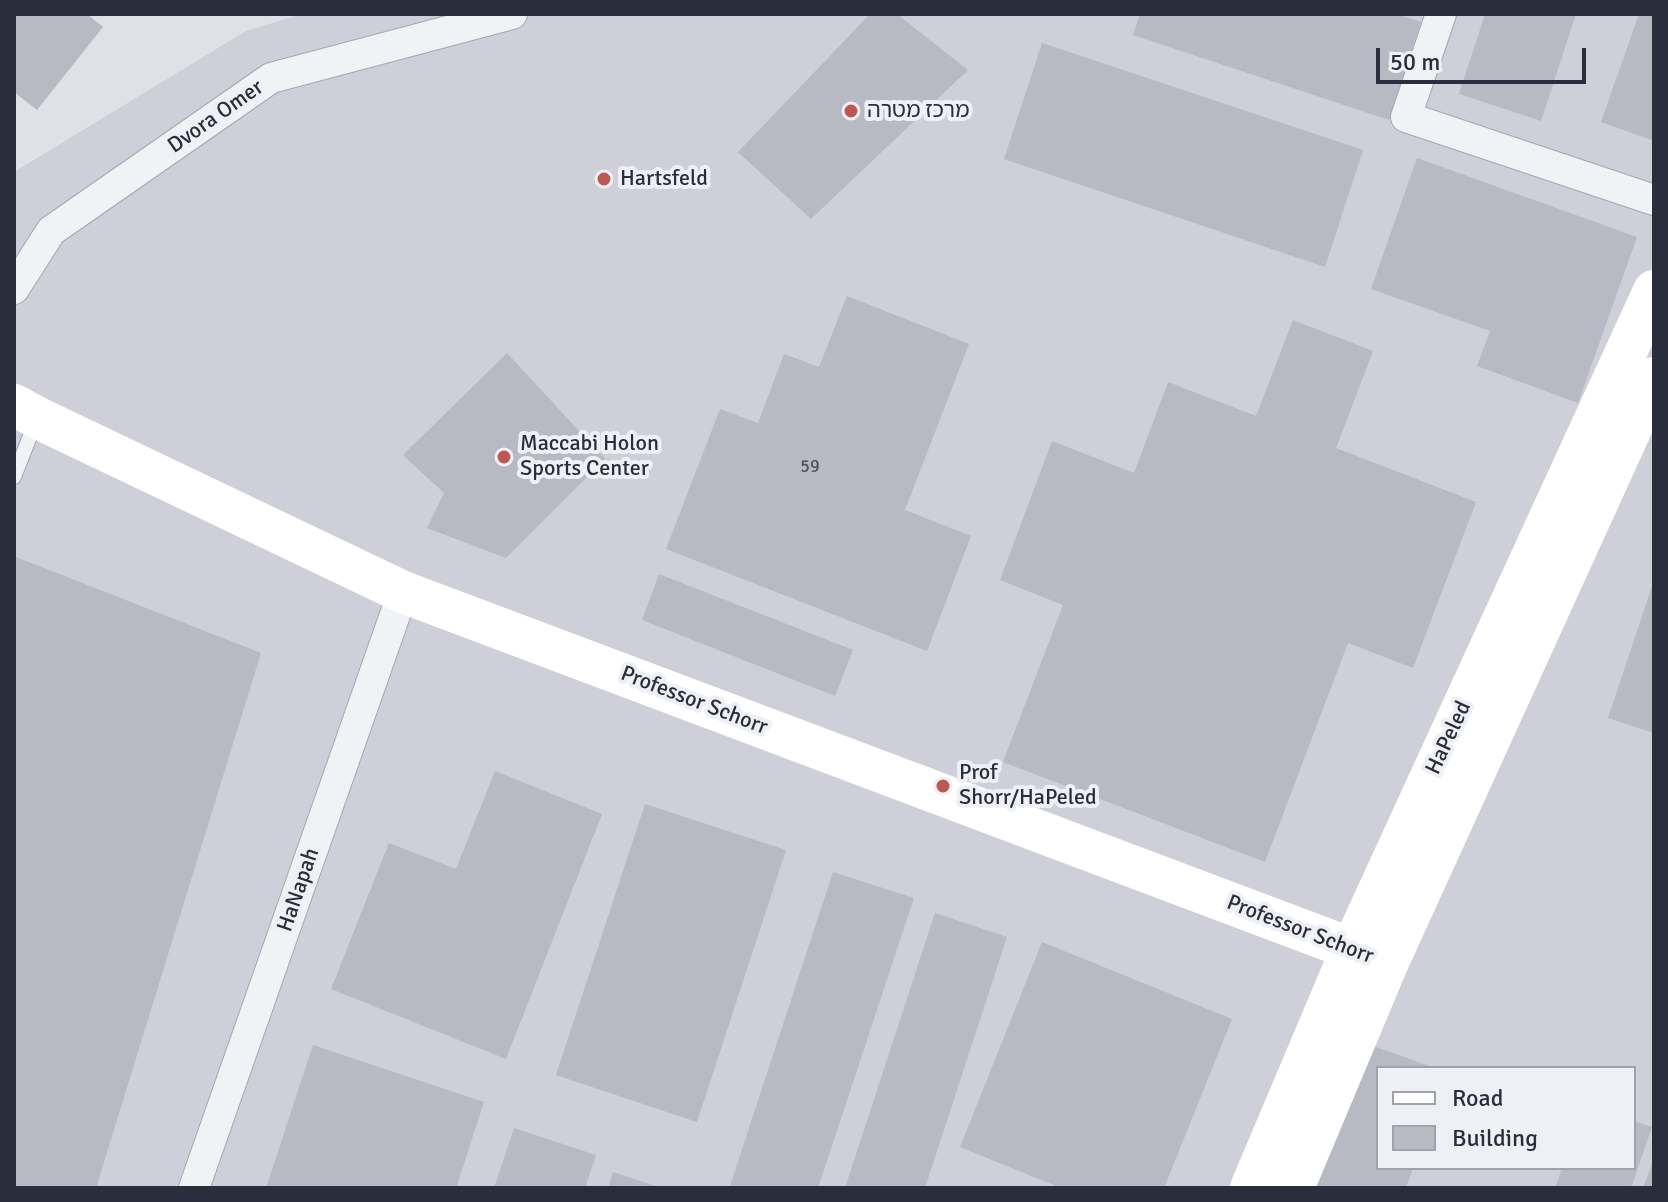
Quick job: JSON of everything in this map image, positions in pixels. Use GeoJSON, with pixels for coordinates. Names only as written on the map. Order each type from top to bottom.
{"type":"FeatureCollection","features":[{"type":"Feature","properties":{"kind":"street","name":"Dvora Omer"},"geometry":{"type":"LineString","coordinates":[[14,289],[51,231],[271,78],[472,19],[512,14]]}},
{"type":"Feature","properties":{"kind":"street"},"geometry":{"type":"LineString","coordinates":[[1441,14],[1406,117],[1654,200]]}},
{"type":"Feature","properties":{"kind":"street","name":"HaPeled"},"geometry":{"type":"LineString","coordinates":[[1293,1188],[1370,956],[1654,291]]}},
{"type":"Feature","properties":{"kind":"street","name":"HaPeled"},"geometry":{"type":"LineString","coordinates":[[1251,1188],[1370,956],[1654,378]]}},
{"type":"Feature","properties":{"kind":"street","name":"Professor Schorr"},"geometry":{"type":"LineString","coordinates":[[26,411],[403,592],[1370,956]]}},
{"type":"Feature","properties":{"kind":"street","name":"HaNapah"},"geometry":{"type":"LineString","coordinates":[[194,1188],[403,592]]}},
{"type":"Feature","properties":{"kind":"lane"},"geometry":{"type":"LineString","coordinates":[[14,477],[26,411]]}},
{"type":"Feature","properties":{"kind":"shaded area"},"geometry":{"type":"Polygon","coordinates":[[[302,14],[1654,14],[1654,1188],[14,1188],[14,172],[246,31],[302,14]]]}},
{"type":"Feature","properties":{"kind":"building"},"geometry":{"type":"Polygon","coordinates":[[[14,14],[87,14],[103,27],[37,110],[14,92],[14,14]]]}},
{"type":"Feature","properties":{"kind":"building","name":"מרכז מטרה"},"geometry":{"type":"Polygon","coordinates":[[[870,14],[897,14],[968,70],[811,219],[738,152],[870,14]]]}},
{"type":"Feature","properties":{"kind":"building"},"geometry":{"type":"Polygon","coordinates":[[[1140,14],[1397,14],[1421,22],[1389,120],[1133,35],[1140,14]]]}},
{"type":"Feature","properties":{"kind":"building"},"geometry":{"type":"Polygon","coordinates":[[[1485,14],[1576,14],[1541,121],[1459,94],[1485,14]]]}},
{"type":"Feature","properties":{"kind":"building"},"geometry":{"type":"Polygon","coordinates":[[[1639,14],[1654,14],[1654,141],[1601,122],[1639,14]]]}},
{"type":"Feature","properties":{"kind":"building"},"geometry":{"type":"Polygon","coordinates":[[[1042,43],[1363,150],[1325,267],[1004,159],[1042,43]]]}},
{"type":"Feature","properties":{"kind":"building"},"geometry":{"type":"Polygon","coordinates":[[[1417,158],[1637,237],[1578,403],[1477,366],[1490,331],[1371,289],[1417,158]]]}},
{"type":"Feature","properties":{"kind":"building"},"geometry":{"type":"Polygon","coordinates":[[[847,296],[969,344],[905,510],[971,536],[927,651],[666,549],[720,409],[758,423],[784,354],[819,367],[847,296]]]}},
{"type":"Feature","properties":{"kind":"building"},"geometry":{"type":"Polygon","coordinates":[[[1293,320],[1373,351],[1336,448],[1476,502],[1413,668],[1348,643],[1265,862],[1003,762],[1063,605],[1000,580],[1052,441],[1134,473],[1168,382],[1256,416],[1293,320]]]}},
{"type":"Feature","properties":{"kind":"building","name":"Maccabi Holon Sports Center"},"geometry":{"type":"Polygon","coordinates":[[[507,353],[605,459],[506,558],[427,528],[444,493],[403,455],[507,353]]]}},
{"type":"Feature","properties":{"kind":"building"},"geometry":{"type":"Polygon","coordinates":[[[16,557],[261,653],[96,1188],[14,1188],[16,557]]]}},
{"type":"Feature","properties":{"kind":"building"},"geometry":{"type":"Polygon","coordinates":[[[659,574],[853,650],[835,696],[642,620],[659,574]]]}},
{"type":"Feature","properties":{"kind":"building"},"geometry":{"type":"Polygon","coordinates":[[[1654,583],[1654,733],[1608,718],[1654,583]]]}},
{"type":"Feature","properties":{"kind":"building"},"geometry":{"type":"Polygon","coordinates":[[[495,771],[602,814],[506,1059],[331,989],[389,843],[456,869],[495,771]]]}},
{"type":"Feature","properties":{"kind":"building"},"geometry":{"type":"Polygon","coordinates":[[[645,804],[786,850],[697,1122],[556,1075],[645,804]]]}},
{"type":"Feature","properties":{"kind":"building"},"geometry":{"type":"Polygon","coordinates":[[[833,872],[914,898],[818,1188],[730,1186],[833,872]]]}},
{"type":"Feature","properties":{"kind":"building"},"geometry":{"type":"Polygon","coordinates":[[[935,913],[1007,937],[925,1188],[845,1188],[935,913]]]}},
{"type":"Feature","properties":{"kind":"building"},"geometry":{"type":"Polygon","coordinates":[[[1042,942],[1232,1019],[1164,1188],[1061,1188],[960,1147],[1042,942]]]}},
{"type":"Feature","properties":{"kind":"building"},"geometry":{"type":"Polygon","coordinates":[[[1365,1043],[1429,1066],[1376,1066],[1376,1170],[1412,1170],[1406,1188],[1314,1188],[1365,1043]]]}},
{"type":"Feature","properties":{"kind":"building"},"geometry":{"type":"Polygon","coordinates":[[[313,1045],[484,1102],[456,1188],[266,1188],[313,1045]]]}},
{"type":"Feature","properties":{"kind":"building"},"geometry":{"type":"Polygon","coordinates":[[[1636,1122],[1652,1127],[1631,1188],[1555,1188],[1561,1170],[1636,1170],[1636,1122]]]}},
{"type":"Feature","properties":{"kind":"building"},"geometry":{"type":"Polygon","coordinates":[[[514,1128],[596,1155],[585,1188],[494,1188],[514,1128]]]}},
{"type":"Feature","properties":{"kind":"building"},"geometry":{"type":"Polygon","coordinates":[[[1654,1159],[1654,1188],[1643,1188],[1654,1159]]]}},
{"type":"Feature","properties":{"kind":"building"},"geometry":{"type":"Polygon","coordinates":[[[613,1172],[658,1187],[658,1188],[608,1188],[613,1172]]]}},
{"type":"Feature","properties":{"kind":"place","name":"מרכז מטרה"},"geometry":{"type":"Point","coordinates":[851,111]}},
{"type":"Feature","properties":{"kind":"place","name":"Hartsfeld"},"geometry":{"type":"Point","coordinates":[604,179]}},
{"type":"Feature","properties":{"kind":"place","name":"Maccabi Holon Sports Center"},"geometry":{"type":"Point","coordinates":[504,457]}},
{"type":"Feature","properties":{"kind":"place","name":"Prof Shorr/HaPeled"},"geometry":{"type":"Point","coordinates":[943,786]}}]}
